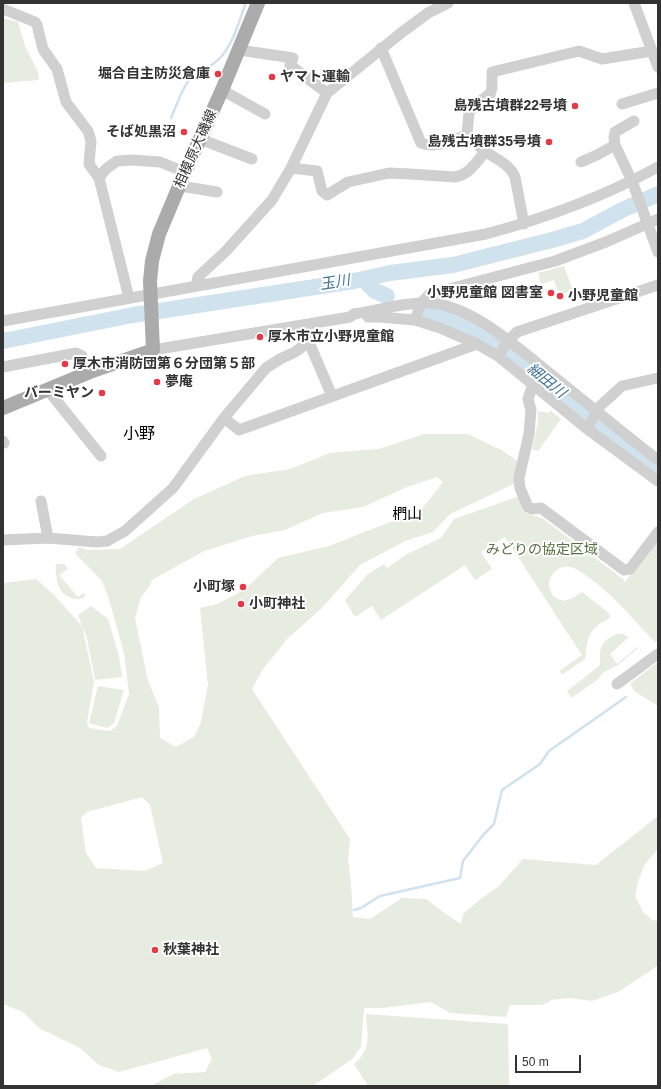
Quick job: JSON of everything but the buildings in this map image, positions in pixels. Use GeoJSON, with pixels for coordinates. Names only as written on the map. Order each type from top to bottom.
{"type":"FeatureCollection","features":[{"type":"Feature","properties":{"kind":"main road","name":"相模原大磯線"},"geometry":{"type":"LineString","coordinates":[[153,346],[150,282],[152,261],[159,234],[258,3]]}},
{"type":"Feature","properties":{"kind":"main road"},"geometry":{"type":"LineString","coordinates":[[3,408],[153,346]]}},
{"type":"Feature","properties":{"kind":"street"},"geometry":{"type":"LineString","coordinates":[[196,286],[198,277],[226,251],[272,200],[291,168],[328,93],[382,48],[428,13],[448,3]]}},
{"type":"Feature","properties":{"kind":"street"},"geometry":{"type":"LineString","coordinates":[[634,3],[658,67]]}},
{"type":"Feature","properties":{"kind":"street"},"geometry":{"type":"LineString","coordinates":[[3,8],[35,22],[38,25],[43,49],[56,69],[66,102],[88,131],[91,141],[89,164],[99,178],[130,298]]}},
{"type":"Feature","properties":{"kind":"street"},"geometry":{"type":"LineString","coordinates":[[382,48],[421,143],[427,145],[450,142],[467,135]]}},
{"type":"Feature","properties":{"kind":"street"},"geometry":{"type":"LineString","coordinates":[[239,50],[293,58],[290,65],[328,93]]}},
{"type":"Feature","properties":{"kind":"street"},"geometry":{"type":"LineString","coordinates":[[467,135],[469,112],[475,105],[490,94],[492,88],[492,72],[579,51],[602,59],[652,51]]}},
{"type":"Feature","properties":{"kind":"street"},"geometry":{"type":"LineString","coordinates":[[222,90],[265,114]]}},
{"type":"Feature","properties":{"kind":"street"},"geometry":{"type":"LineString","coordinates":[[626,100],[658,93]]}},
{"type":"Feature","properties":{"kind":"street"},"geometry":{"type":"LineString","coordinates":[[634,121],[615,132],[615,145],[651,220],[658,252]]}},
{"type":"Feature","properties":{"kind":"street"},"geometry":{"type":"LineString","coordinates":[[467,135],[485,152],[512,170],[515,177],[524,224]]}},
{"type":"Feature","properties":{"kind":"street"},"geometry":{"type":"LineString","coordinates":[[200,139],[252,159]]}},
{"type":"Feature","properties":{"kind":"street"},"geometry":{"type":"LineString","coordinates":[[581,162],[615,145]]}},
{"type":"Feature","properties":{"kind":"street"},"geometry":{"type":"LineString","coordinates":[[291,168],[317,171],[322,191],[327,195],[348,182],[389,174],[410,174],[455,178],[470,170],[485,152]]}},
{"type":"Feature","properties":{"kind":"street"},"geometry":{"type":"LineString","coordinates":[[99,178],[111,165],[122,160],[160,162],[185,172]]}},
{"type":"Feature","properties":{"kind":"street"},"geometry":{"type":"LineString","coordinates":[[3,321],[130,298],[151,297],[196,286],[451,242],[486,234],[524,224],[633,184],[658,167]]}},
{"type":"Feature","properties":{"kind":"street"},"geometry":{"type":"LineString","coordinates":[[180,186],[217,192]]}},
{"type":"Feature","properties":{"kind":"street"},"geometry":{"type":"LineString","coordinates":[[418,311],[430,294],[555,261],[606,242],[651,220]]}},
{"type":"Feature","properties":{"kind":"street"},"geometry":{"type":"LineString","coordinates":[[503,349],[517,332],[658,285]]}},
{"type":"Feature","properties":{"kind":"street"},"geometry":{"type":"LineString","coordinates":[[350,317],[355,319],[380,317],[418,311],[437,304],[455,308],[471,317],[503,349],[533,384],[592,420],[619,430],[658,460]]}},
{"type":"Feature","properties":{"kind":"street"},"geometry":{"type":"LineString","coordinates":[[153,346],[306,325],[350,317],[354,314],[418,311],[440,328],[477,344],[503,349],[592,420],[658,481]]}},
{"type":"Feature","properties":{"kind":"street"},"geometry":{"type":"LineString","coordinates":[[3,540],[48,538],[97,542],[107,541],[125,531],[173,488],[224,418],[266,368],[302,347],[305,342],[306,325]]}},
{"type":"Feature","properties":{"kind":"street"},"geometry":{"type":"LineString","coordinates":[[305,342],[311,347],[332,396]]}},
{"type":"Feature","properties":{"kind":"street"},"geometry":{"type":"LineString","coordinates":[[224,418],[239,430],[477,344]]}},
{"type":"Feature","properties":{"kind":"street"},"geometry":{"type":"LineString","coordinates":[[3,367],[76,353],[82,356],[90,372]]}},
{"type":"Feature","properties":{"kind":"street"},"geometry":{"type":"LineString","coordinates":[[592,420],[599,407],[622,386],[658,378]]}},
{"type":"Feature","properties":{"kind":"street"},"geometry":{"type":"LineString","coordinates":[[533,384],[528,398],[531,410],[529,434],[519,478],[520,488],[528,507],[532,509],[541,508],[624,570],[630,569],[658,532]]}},
{"type":"Feature","properties":{"kind":"street"},"geometry":{"type":"LineString","coordinates":[[47,389],[101,456]]}},
{"type":"Feature","properties":{"kind":"street"},"geometry":{"type":"LineString","coordinates":[[41,501],[48,538]]}},
{"type":"Feature","properties":{"kind":"street"},"geometry":{"type":"LineString","coordinates":[[617,684],[658,654]]}},
{"type":"Feature","properties":{"kind":"green space"},"geometry":{"type":"Polygon","coordinates":[[[3,18],[18,22],[25,46],[38,72],[39,80],[3,83],[3,18]]]}},
{"type":"Feature","properties":{"kind":"green space"},"geometry":{"type":"Polygon","coordinates":[[[564,266],[573,291],[559,294],[554,280],[541,284],[538,273],[564,266]]]}},
{"type":"Feature","properties":{"kind":"green space"},"geometry":{"type":"Polygon","coordinates":[[[550,410],[561,419],[538,451],[532,449],[538,422],[538,411],[549,413],[550,410]]]}},
{"type":"Feature","properties":{"kind":"green space"},"geometry":{"type":"Polygon","coordinates":[[[424,434],[468,434],[503,451],[519,462],[522,480],[450,514],[433,532],[405,541],[360,565],[321,609],[288,638],[263,669],[252,689],[350,839],[348,860],[353,917],[370,919],[402,898],[426,899],[461,924],[463,914],[498,887],[523,859],[596,865],[658,816],[658,849],[645,864],[638,881],[635,896],[643,912],[652,920],[658,921],[658,965],[618,992],[592,1001],[570,998],[551,1000],[541,1005],[510,1005],[506,1017],[450,1013],[431,1002],[383,1008],[364,1008],[361,1047],[352,1059],[313,1086],[151,1086],[173,1074],[205,1072],[212,1059],[207,1048],[119,1072],[99,1065],[80,1048],[39,1028],[23,1012],[3,1004],[3,583],[36,579],[55,596],[82,626],[94,682],[87,722],[89,728],[110,731],[117,726],[129,694],[124,653],[109,599],[102,581],[75,553],[79,547],[87,550],[120,549],[194,499],[245,476],[290,469],[330,453],[379,449],[424,434]],[[437,477],[407,487],[363,507],[323,513],[285,530],[252,536],[204,551],[152,580],[149,587],[141,597],[135,618],[148,681],[159,707],[160,738],[176,747],[194,737],[201,722],[208,685],[200,608],[217,604],[244,590],[278,558],[329,546],[421,510],[443,482],[437,477]],[[142,797],[87,812],[81,818],[86,853],[96,868],[145,871],[163,863],[150,805],[142,797]]]}},
{"type":"Feature","properties":{"kind":"green space","name":"みどりの協定区域"},"geometry":{"type":"Polygon","coordinates":[[[520,496],[525,513],[542,518],[625,582],[658,538],[658,640],[655,642],[618,602],[598,584],[576,569],[563,567],[553,573],[550,578],[549,584],[555,597],[566,600],[573,598],[582,592],[610,614],[610,617],[593,629],[589,637],[585,659],[563,674],[561,673],[559,671],[582,655],[505,537],[481,552],[492,569],[475,580],[465,565],[381,620],[372,606],[355,617],[345,600],[368,574],[384,564],[387,568],[409,553],[441,538],[454,519],[520,496]]]}},
{"type":"Feature","properties":{"kind":"green space"},"geometry":{"type":"Polygon","coordinates":[[[56,564],[64,564],[68,569],[59,575],[78,597],[84,593],[84,597],[74,599],[62,592],[57,580],[56,564]]]}},
{"type":"Feature","properties":{"kind":"green space"},"geometry":{"type":"Polygon","coordinates":[[[91,606],[108,619],[119,656],[122,677],[95,680],[87,638],[78,615],[91,606]]]}},
{"type":"Feature","properties":{"kind":"green space"},"geometry":{"type":"Polygon","coordinates":[[[617,634],[622,634],[629,637],[610,654],[617,664],[637,647],[638,648],[618,665],[604,672],[597,680],[571,698],[567,691],[599,666],[602,646],[606,640],[617,634]]]}},
{"type":"Feature","properties":{"kind":"green space"},"geometry":{"type":"Polygon","coordinates":[[[658,662],[658,706],[634,691],[631,683],[658,662]]]}},
{"type":"Feature","properties":{"kind":"green space"},"geometry":{"type":"Polygon","coordinates":[[[98,686],[124,690],[114,723],[107,728],[89,723],[98,686]]]}},
{"type":"Feature","properties":{"kind":"green space"},"geometry":{"type":"Polygon","coordinates":[[[366,1014],[507,1024],[509,1086],[368,1086],[354,1064],[364,1053],[368,1041],[366,1014]]]}},
{"type":"Feature","properties":{"kind":"waterway"},"geometry":{"type":"LineString","coordinates":[[171,118],[182,92],[190,79],[218,60],[230,44],[245,5]]}},
{"type":"Feature","properties":{"kind":"waterway","name":"玉川"},"geometry":{"type":"LineString","coordinates":[[3,341],[133,315],[354,281],[390,273],[453,265],[583,231],[622,210],[658,194]]}},
{"type":"Feature","properties":{"kind":"waterway","name":"細田川"},"geometry":{"type":"LineString","coordinates":[[363,279],[375,291],[387,296]]}},
{"type":"Feature","properties":{"kind":"waterway","name":"細田川"},"geometry":{"type":"LineString","coordinates":[[423,311],[461,324],[508,351],[658,471]]}},
{"type":"Feature","properties":{"kind":"waterway"},"geometry":{"type":"LineString","coordinates":[[354,910],[361,908],[380,896],[460,878],[463,861],[484,834],[494,824],[502,790],[540,764],[549,751],[626,697]]}},
{"type":"Feature","properties":{"kind":"place","name":"堀合自主防災倉庫"},"geometry":{"type":"Point","coordinates":[218,74]}},
{"type":"Feature","properties":{"kind":"place","name":"ヤマト運輸"},"geometry":{"type":"Point","coordinates":[272,77]}},
{"type":"Feature","properties":{"kind":"place","name":"島残古墳群22号墳"},"geometry":{"type":"Point","coordinates":[575,106]}},
{"type":"Feature","properties":{"kind":"place","name":"そば処黒沼"},"geometry":{"type":"Point","coordinates":[184,132]}},
{"type":"Feature","properties":{"kind":"place","name":"島残古墳群35号墳"},"geometry":{"type":"Point","coordinates":[549,142]}},
{"type":"Feature","properties":{"kind":"place","name":"小野児童館 図書室"},"geometry":{"type":"Point","coordinates":[551,293]}},
{"type":"Feature","properties":{"kind":"place","name":"小野児童館"},"geometry":{"type":"Point","coordinates":[560,296]}},
{"type":"Feature","properties":{"kind":"place","name":"厚木市立小野児童館"},"geometry":{"type":"Point","coordinates":[260,337]}},
{"type":"Feature","properties":{"kind":"place","name":"厚木市消防団第６分団第５部"},"geometry":{"type":"Point","coordinates":[65,364]}},
{"type":"Feature","properties":{"kind":"place","name":"夢庵"},"geometry":{"type":"Point","coordinates":[157,382]}},
{"type":"Feature","properties":{"kind":"place","name":"バーミヤン"},"geometry":{"type":"Point","coordinates":[102,393]}},
{"type":"Feature","properties":{"kind":"place","name":"小町塚"},"geometry":{"type":"Point","coordinates":[243,587]}},
{"type":"Feature","properties":{"kind":"place","name":"小町神社"},"geometry":{"type":"Point","coordinates":[241,604]}},
{"type":"Feature","properties":{"kind":"place","name":"秋葉神社"},"geometry":{"type":"Point","coordinates":[155,950]}},
{"type":"Feature","properties":{"kind":"district","name":"小野"},"geometry":{"type":"Point","coordinates":[139,435]}},
{"type":"Feature","properties":{"kind":"district","name":"椚山"},"geometry":{"type":"Point","coordinates":[407,515]}}]}
